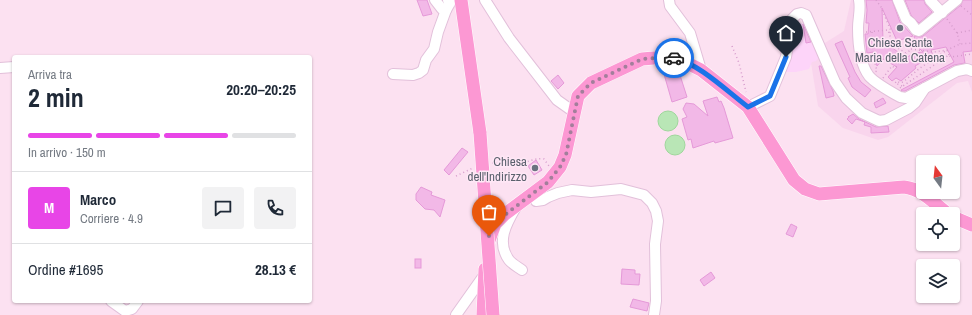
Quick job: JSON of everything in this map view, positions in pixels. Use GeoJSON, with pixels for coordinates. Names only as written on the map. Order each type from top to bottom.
{"type":"FeatureCollection","features":[{"type":"Feature","properties":{"kind":"main road"},"geometry":{"type":"LineString","coordinates":[[461,0],[480,133],[494,315]]}},
{"type":"Feature","properties":{"kind":"main road"},"geometry":{"type":"LineString","coordinates":[[483,315],[486,248],[489,236],[495,224],[548,182],[560,167],[566,155],[578,96],[591,83],[642,59],[666,57],[679,59],[701,70],[746,105],[794,180],[805,189],[819,194],[904,187],[913,188],[921,191],[940,207]]}},
{"type":"Feature","properties":{"kind":"main road"},"geometry":{"type":"LineString","coordinates":[[960,220],[972,225]]}},
{"type":"Feature","properties":{"kind":"street"},"geometry":{"type":"LineString","coordinates":[[435,0],[442,9],[447,5]]}},
{"type":"Feature","properties":{"kind":"street"},"geometry":{"type":"LineString","coordinates":[[486,0],[509,38],[557,100],[574,112]]}},
{"type":"Feature","properties":{"kind":"street"},"geometry":{"type":"LineString","coordinates":[[669,0],[670,6],[690,33],[701,70]]}},
{"type":"Feature","properties":{"kind":"street"},"geometry":{"type":"LineString","coordinates":[[859,0],[859,45],[869,76],[900,97],[906,98],[957,71],[967,68],[972,71]]}},
{"type":"Feature","properties":{"kind":"street"},"geometry":{"type":"LineString","coordinates":[[898,0],[906,19],[912,23],[919,32],[957,0]]}},
{"type":"Feature","properties":{"kind":"street"},"geometry":{"type":"LineString","coordinates":[[930,0],[942,13]]}},
{"type":"Feature","properties":{"kind":"street"},"geometry":{"type":"LineString","coordinates":[[393,74],[413,75],[420,73],[423,70],[426,60],[434,49],[447,5]]}},
{"type":"Feature","properties":{"kind":"street"},"geometry":{"type":"LineString","coordinates":[[746,105],[770,96],[786,57],[792,19],[797,14],[801,13],[806,15],[835,82],[846,98],[862,113],[879,121],[886,120],[909,108],[915,103],[925,88]]}},
{"type":"Feature","properties":{"kind":"street"},"geometry":{"type":"LineString","coordinates":[[0,68],[12,67]]}},
{"type":"Feature","properties":{"kind":"street"},"geometry":{"type":"LineString","coordinates":[[533,195],[536,201],[558,193],[572,190],[591,192],[621,189],[644,195],[652,203],[658,221],[655,244],[656,301],[654,315]]}},
{"type":"Feature","properties":{"kind":"street"},"geometry":{"type":"LineString","coordinates":[[517,206],[502,238],[503,248],[510,261],[522,270]]}},
{"type":"Feature","properties":{"kind":"street"},"geometry":{"type":"LineString","coordinates":[[456,315],[485,274]]}},
{"type":"Feature","properties":{"kind":"street"},"geometry":{"type":"LineString","coordinates":[[114,303],[125,311],[132,309],[136,303]]}},
{"type":"Feature","properties":{"kind":"path"},"geometry":{"type":"LineString","coordinates":[[876,0],[881,7],[891,31],[888,34]]}},
{"type":"Feature","properties":{"kind":"path"},"geometry":{"type":"LineString","coordinates":[[957,0],[972,15]]}},
{"type":"Feature","properties":{"kind":"path"},"geometry":{"type":"LineString","coordinates":[[942,13],[957,33],[960,44]]}},
{"type":"Feature","properties":{"kind":"path"},"geometry":{"type":"LineString","coordinates":[[865,29],[866,32],[888,30],[888,34],[893,45],[907,54]]}},
{"type":"Feature","properties":{"kind":"path"},"geometry":{"type":"LineString","coordinates":[[957,33],[972,30]]}},
{"type":"Feature","properties":{"kind":"path"},"geometry":{"type":"LineString","coordinates":[[872,32],[873,58],[877,71]]}},
{"type":"Feature","properties":{"kind":"path"},"geometry":{"type":"LineString","coordinates":[[949,55],[902,86],[895,83],[896,81],[900,83],[947,50],[960,44],[972,43]]}},
{"type":"Feature","properties":{"kind":"path"},"geometry":{"type":"LineString","coordinates":[[881,77],[882,78],[892,66],[895,68],[913,45]]}},
{"type":"Feature","properties":{"kind":"path"},"geometry":{"type":"LineString","coordinates":[[732,46],[739,63],[747,96],[746,105]]}},
{"type":"Feature","properties":{"kind":"path"},"geometry":{"type":"LineString","coordinates":[[911,49],[934,52],[947,50]]}},
{"type":"Feature","properties":{"kind":"path"},"geometry":{"type":"LineString","coordinates":[[947,50],[949,55]]}},
{"type":"Feature","properties":{"kind":"path"},"geometry":{"type":"LineString","coordinates":[[949,55],[951,57],[972,54]]}},
{"type":"Feature","properties":{"kind":"path"},"geometry":{"type":"LineString","coordinates":[[490,163],[514,164],[540,158],[544,159],[554,174]]}},
{"type":"Feature","properties":{"kind":"path"},"geometry":{"type":"LineString","coordinates":[[456,176],[478,166]]}},
{"type":"Feature","properties":{"kind":"shaded area"},"geometry":{"type":"Polygon","coordinates":[[[851,0],[972,0],[972,92],[968,81],[957,83],[888,137],[878,140],[843,128],[818,106],[811,63],[812,51],[844,31],[851,0]]]}},
{"type":"Feature","properties":{"kind":"shaded area"},"geometry":{"type":"Polygon","coordinates":[[[805,23],[821,55],[816,61],[812,62],[809,69],[796,72],[784,72],[794,24],[805,23]]]}},
{"type":"Feature","properties":{"kind":"shaded area"},"geometry":{"type":"Polygon","coordinates":[[[668,111],[675,114],[678,121],[675,128],[668,131],[661,128],[658,121],[661,114],[668,111]]]}},
{"type":"Feature","properties":{"kind":"shaded area"},"geometry":{"type":"Polygon","coordinates":[[[675,135],[682,138],[685,145],[682,152],[675,155],[668,152],[665,145],[668,138],[675,135]]]}},
{"type":"Feature","properties":{"kind":"building"},"geometry":{"type":"Polygon","coordinates":[[[417,0],[427,0],[432,14],[423,16],[417,0]]]}},
{"type":"Feature","properties":{"kind":"building"},"geometry":{"type":"Polygon","coordinates":[[[866,0],[892,0],[900,22],[913,36],[897,41],[882,8],[883,41],[906,58],[914,53],[923,52],[916,45],[914,36],[923,36],[961,5],[963,0],[972,0],[972,51],[963,52],[965,63],[954,65],[905,91],[902,91],[901,90],[954,62],[946,47],[931,50],[933,56],[915,66],[916,68],[901,81],[896,78],[892,81],[888,77],[897,67],[883,59],[877,66],[874,52],[867,53],[865,34],[868,34],[869,23],[866,23],[866,0]]]}},
{"type":"Feature","properties":{"kind":"building"},"geometry":{"type":"Polygon","coordinates":[[[905,0],[924,0],[925,4],[932,12],[919,23],[911,15],[905,0]]]}},
{"type":"Feature","properties":{"kind":"building"},"geometry":{"type":"Polygon","coordinates":[[[803,24],[811,42],[806,43],[803,24]]]}},
{"type":"Feature","properties":{"kind":"building"},"geometry":{"type":"Polygon","coordinates":[[[842,41],[855,72],[861,82],[871,90],[865,97],[852,87],[848,78],[850,77],[835,44],[842,41]]]}},
{"type":"Feature","properties":{"kind":"building"},"geometry":{"type":"Polygon","coordinates":[[[819,66],[821,66],[834,96],[826,98],[819,66]]]}},
{"type":"Feature","properties":{"kind":"building"},"geometry":{"type":"Polygon","coordinates":[[[678,69],[687,97],[672,102],[664,74],[678,69]]]}},
{"type":"Feature","properties":{"kind":"building"},"geometry":{"type":"Polygon","coordinates":[[[558,75],[564,83],[558,89],[551,81],[558,75]]]}},
{"type":"Feature","properties":{"kind":"building"},"geometry":{"type":"Polygon","coordinates":[[[717,97],[719,102],[721,101],[724,108],[733,138],[715,143],[714,141],[693,148],[691,139],[688,140],[682,119],[687,117],[683,109],[686,103],[694,104],[708,116],[703,101],[717,97]]]}},
{"type":"Feature","properties":{"kind":"building"},"geometry":{"type":"Polygon","coordinates":[[[883,98],[886,103],[876,108],[874,103],[883,98]]]}},
{"type":"Feature","properties":{"kind":"building"},"geometry":{"type":"Polygon","coordinates":[[[853,114],[859,119],[876,127],[888,126],[889,132],[871,133],[871,127],[864,125],[865,122],[856,119],[852,124],[847,119],[853,114]]]}},
{"type":"Feature","properties":{"kind":"building"},"geometry":{"type":"Polygon","coordinates":[[[462,148],[468,152],[449,175],[444,170],[462,148]]]}},
{"type":"Feature","properties":{"kind":"building","name":"Chiesa dell'Indirizzo"},"geometry":{"type":"Polygon","coordinates":[[[536,160],[542,170],[534,175],[528,166],[536,160]]]}},
{"type":"Feature","properties":{"kind":"building"},"geometry":{"type":"Polygon","coordinates":[[[421,187],[432,192],[431,195],[445,200],[440,217],[434,210],[425,209],[416,200],[416,194],[421,187]]]}},
{"type":"Feature","properties":{"kind":"building"},"geometry":{"type":"Polygon","coordinates":[[[791,224],[797,227],[793,237],[786,234],[791,224]]]}},
{"type":"Feature","properties":{"kind":"building"},"geometry":{"type":"Polygon","coordinates":[[[415,259],[421,259],[421,268],[415,268],[415,259]]]}},
{"type":"Feature","properties":{"kind":"building"},"geometry":{"type":"Polygon","coordinates":[[[622,269],[635,270],[635,274],[640,274],[639,285],[621,284],[622,269]]]}},
{"type":"Feature","properties":{"kind":"building"},"geometry":{"type":"Polygon","coordinates":[[[711,272],[715,278],[704,286],[700,280],[711,272]]]}},
{"type":"Feature","properties":{"kind":"building"},"geometry":{"type":"Polygon","coordinates":[[[633,299],[649,303],[647,311],[630,307],[633,299]]]}},
{"type":"Feature","properties":{"kind":"way so far"},"geometry":{"type":"LineString","coordinates":[[489,236],[495,224],[548,182],[560,167],[566,155],[578,96],[591,83],[642,59],[666,57],[674,58]]}},
{"type":"Feature","properties":{"kind":"place","name":"Chiesa Santa Maria della Catena"},"geometry":{"type":"Point","coordinates":[900,28]}},
{"type":"Feature","properties":{"kind":"place","name":"Chiesa dell'Indirizzo"},"geometry":{"type":"Point","coordinates":[535,168]}},
{"type":"Feature","properties":{"kind":"route"},"geometry":{"type":"LineString","coordinates":[[674,58],[701,70],[748,107],[770,96],[786,57]]}}]}
